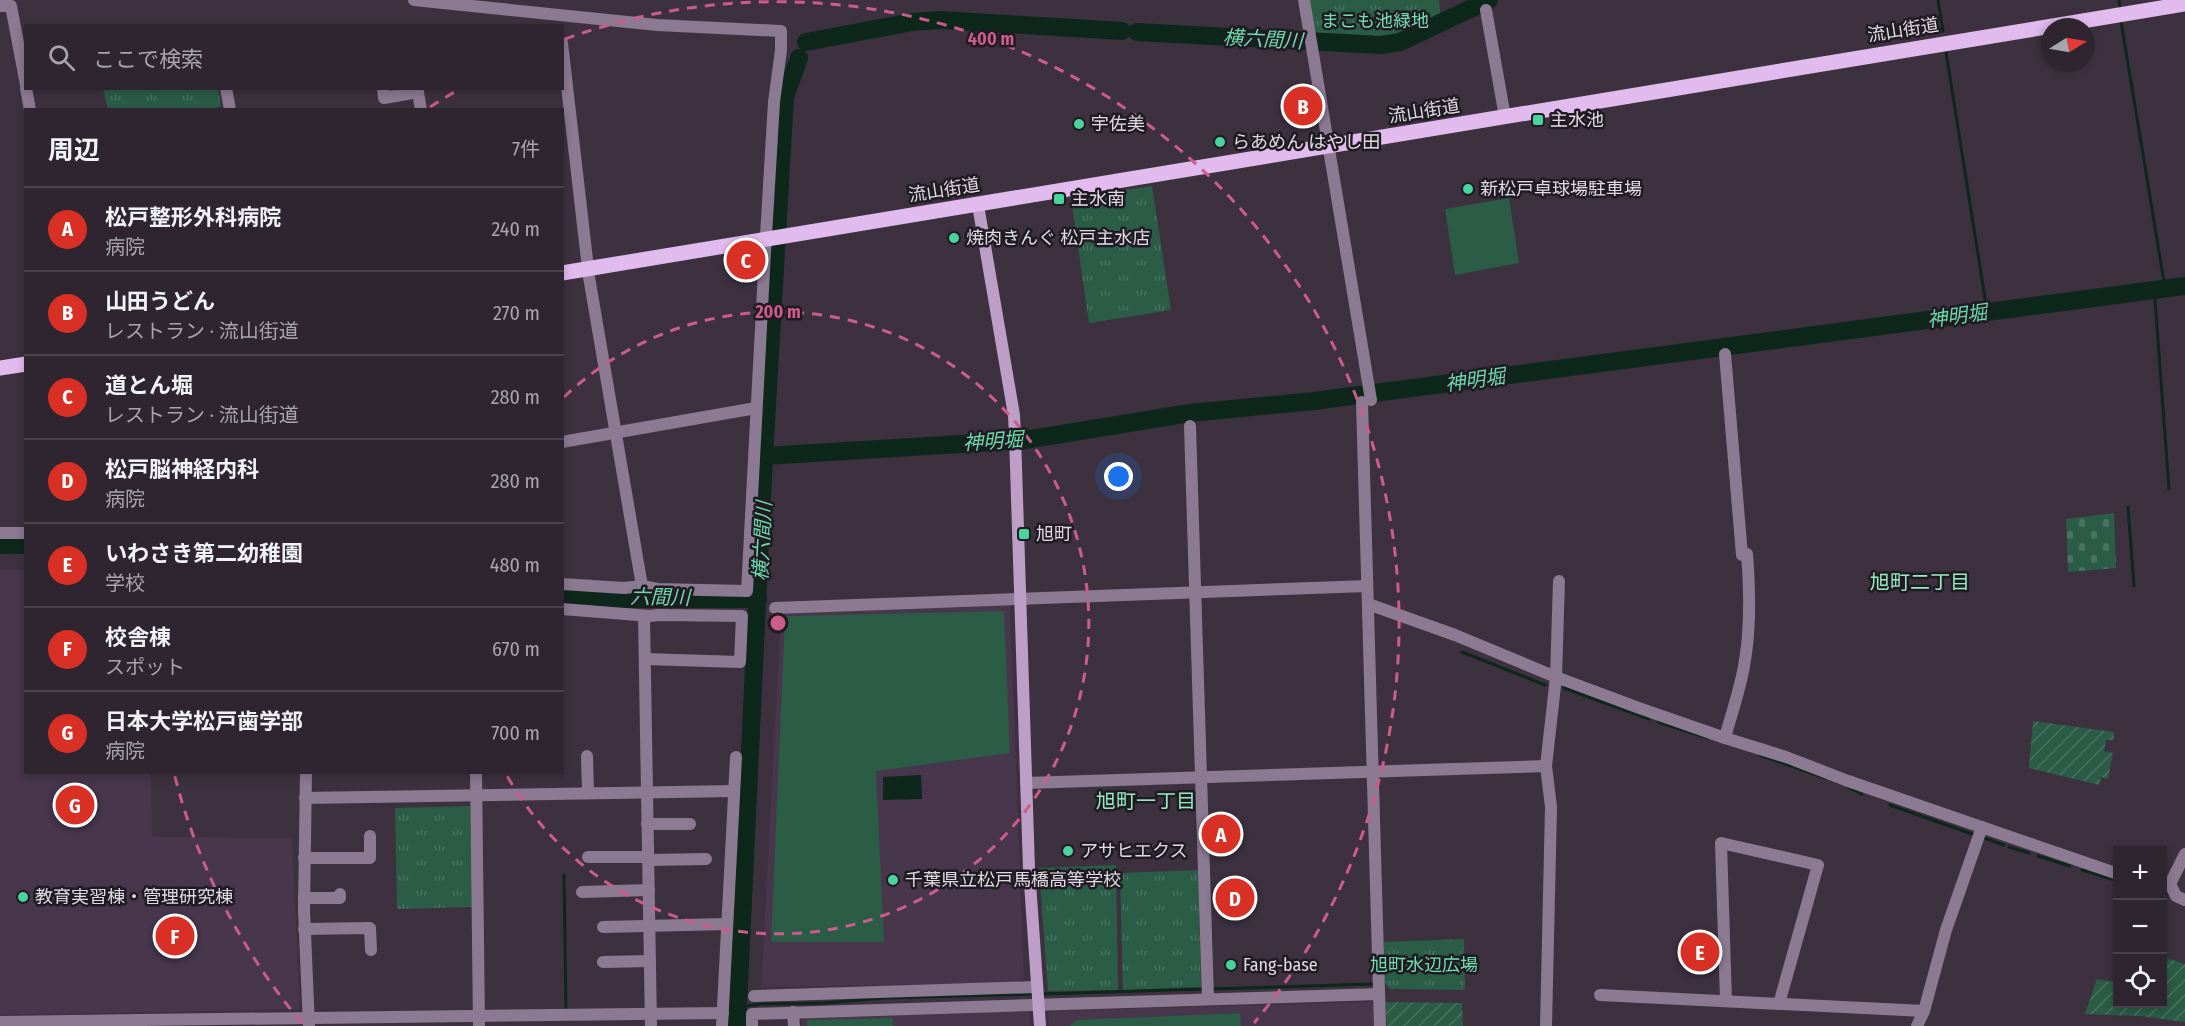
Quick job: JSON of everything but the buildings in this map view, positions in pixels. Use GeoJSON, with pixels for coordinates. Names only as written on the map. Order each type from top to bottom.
{"type":"FeatureCollection","features":[{"type":"Feature","properties":{"kind":"main road","name":"流山街道"},"geometry":{"type":"LineString","coordinates":[[564,273],[2185,4]]}},
{"type":"Feature","properties":{"kind":"main road"},"geometry":{"type":"LineString","coordinates":[[0,368],[24,364]]}},
{"type":"Feature","properties":{"kind":"street"},"geometry":{"type":"LineString","coordinates":[[414,0],[559,21],[781,31],[781,50],[774,102],[747,591],[564,584]]}},
{"type":"Feature","properties":{"kind":"street"},"geometry":{"type":"LineString","coordinates":[[1304,0],[1369,385],[1366,401],[1366,586],[1380,1026]]}},
{"type":"Feature","properties":{"kind":"street"},"geometry":{"type":"LineString","coordinates":[[0,6],[11,6],[24,76]]}},
{"type":"Feature","properties":{"kind":"street"},"geometry":{"type":"LineString","coordinates":[[1486,10],[1505,117]]}},
{"type":"Feature","properties":{"kind":"street"},"geometry":{"type":"LineString","coordinates":[[564,60],[589,269],[642,586]]}},
{"type":"Feature","properties":{"kind":"street"},"geometry":{"type":"LineString","coordinates":[[27,90],[30,108]]}},
{"type":"Feature","properties":{"kind":"street"},"geometry":{"type":"LineString","coordinates":[[226,90],[230,108]]}},
{"type":"Feature","properties":{"kind":"street"},"geometry":{"type":"LineString","coordinates":[[383,99],[418,92],[421,108]]}},
{"type":"Feature","properties":{"kind":"street"},"geometry":{"type":"LineString","coordinates":[[978,205],[1014,415],[1030,903],[1040,1026]]}},
{"type":"Feature","properties":{"kind":"street"},"geometry":{"type":"LineString","coordinates":[[1725,354],[1744,554],[1750,584],[1744,668],[1725,738]]}},
{"type":"Feature","properties":{"kind":"street"},"geometry":{"type":"LineString","coordinates":[[564,442],[756,408]]}},
{"type":"Feature","properties":{"kind":"street"},"geometry":{"type":"LineString","coordinates":[[1190,426],[1208,999]]}},
{"type":"Feature","properties":{"kind":"street"},"geometry":{"type":"LineString","coordinates":[[0,533],[24,532]]}},
{"type":"Feature","properties":{"kind":"street"},"geometry":{"type":"LineString","coordinates":[[1546,1026],[1551,807],[1546,766],[1556,677],[1559,581]]}},
{"type":"Feature","properties":{"kind":"street"},"geometry":{"type":"LineString","coordinates":[[775,608],[1366,586]]}},
{"type":"Feature","properties":{"kind":"street"},"geometry":{"type":"LineString","coordinates":[[1368,604],[1455,635],[1556,677],[1725,738],[1786,757],[2113,872]]}},
{"type":"Feature","properties":{"kind":"street"},"geometry":{"type":"LineString","coordinates":[[564,609],[644,616],[742,616],[740,662],[645,659]]}},
{"type":"Feature","properties":{"kind":"street"},"geometry":{"type":"LineString","coordinates":[[644,616],[651,1020]]}},
{"type":"Feature","properties":{"kind":"street"},"geometry":{"type":"LineString","coordinates":[[587,756],[588,794]]}},
{"type":"Feature","properties":{"kind":"street"},"geometry":{"type":"LineString","coordinates":[[722,1026],[736,757]]}},
{"type":"Feature","properties":{"kind":"street"},"geometry":{"type":"LineString","coordinates":[[1026,783],[1546,766]]}},
{"type":"Feature","properties":{"kind":"street"},"geometry":{"type":"LineString","coordinates":[[306,774],[304,929],[308,1022]]}},
{"type":"Feature","properties":{"kind":"street"},"geometry":{"type":"LineString","coordinates":[[476,774],[479,1021]]}},
{"type":"Feature","properties":{"kind":"street"},"geometry":{"type":"LineString","coordinates":[[305,798],[734,791]]}},
{"type":"Feature","properties":{"kind":"street"},"geometry":{"type":"LineString","coordinates":[[647,824],[690,824]]}},
{"type":"Feature","properties":{"kind":"street"},"geometry":{"type":"LineString","coordinates":[[1917,1026],[1924,1011],[1946,930],[1982,827]]}},
{"type":"Feature","properties":{"kind":"street"},"geometry":{"type":"LineString","coordinates":[[304,858],[370,858],[370,836]]}},
{"type":"Feature","properties":{"kind":"street"},"geometry":{"type":"LineString","coordinates":[[1726,1001],[1721,843],[1818,865],[1779,1004]]}},
{"type":"Feature","properties":{"kind":"street"},"geometry":{"type":"LineString","coordinates":[[2167,882],[2185,855]]}},
{"type":"Feature","properties":{"kind":"street"},"geometry":{"type":"LineString","coordinates":[[588,857],[706,859]]}},
{"type":"Feature","properties":{"kind":"street"},"geometry":{"type":"LineString","coordinates":[[2167,885],[2176,896],[2185,900]]}},
{"type":"Feature","properties":{"kind":"street"},"geometry":{"type":"LineString","coordinates":[[582,892],[649,890]]}},
{"type":"Feature","properties":{"kind":"street"},"geometry":{"type":"LineString","coordinates":[[304,898],[340,898],[340,894]]}},
{"type":"Feature","properties":{"kind":"street"},"geometry":{"type":"LineString","coordinates":[[603,927],[727,924]]}},
{"type":"Feature","properties":{"kind":"street"},"geometry":{"type":"LineString","coordinates":[[304,929],[370,928],[370,950]]}},
{"type":"Feature","properties":{"kind":"street"},"geometry":{"type":"LineString","coordinates":[[603,962],[650,961]]}},
{"type":"Feature","properties":{"kind":"street"},"geometry":{"type":"LineString","coordinates":[[754,996],[1036,987]]}},
{"type":"Feature","properties":{"kind":"street"},"geometry":{"type":"LineString","coordinates":[[863,992],[863,1009]]}},
{"type":"Feature","properties":{"kind":"street"},"geometry":{"type":"LineString","coordinates":[[752,1026],[752,1014],[1379,994]]}},
{"type":"Feature","properties":{"kind":"street"},"geometry":{"type":"LineString","coordinates":[[1600,995],[1924,1011]]}},
{"type":"Feature","properties":{"kind":"street"},"geometry":{"type":"LineString","coordinates":[[793,1012],[794,1026]]}},
{"type":"Feature","properties":{"kind":"street"},"geometry":{"type":"LineString","coordinates":[[0,1022],[651,1020],[723,1013]]}},
{"type":"Feature","properties":{"kind":"shaded area"},"geometry":{"type":"Polygon","coordinates":[[[0,570],[24,570],[24,774],[151,774],[152,837],[292,838],[300,1009],[0,1015],[0,570]]]}},
{"type":"Feature","properties":{"kind":"shaded area","name":"千葉県立松戸馬橋高等学校"},"geometry":{"type":"Polygon","coordinates":[[[1006,603],[1010,607],[1024,979],[1018,983],[761,987],[781,616],[784,612],[1006,603]]]}},
{"type":"Feature","properties":{"kind":"shaded area"},"geometry":{"type":"Polygon","coordinates":[[[921,775],[922,799],[883,800],[883,777],[921,775]]]}},
{"type":"Feature","properties":{"kind":"shaded area"},"geometry":{"type":"Polygon","coordinates":[[[1370,1002],[1374,1005],[1375,1026],[1049,1026],[1048,1013],[1050,1011],[1370,1002]]]}},
{"type":"Feature","properties":{"kind":"shaded area"},"geometry":{"type":"Polygon","coordinates":[[[1029,1011],[1030,1026],[801,1026],[803,1015],[1029,1011]]]}},
{"type":"Feature","properties":{"kind":"green space","name":"まこも池緑地"},"geometry":{"type":"Polygon","coordinates":[[[1309,0],[1439,0],[1441,17],[1410,35],[1383,42],[1315,38],[1309,0]]]}},
{"type":"Feature","properties":{"kind":"green space"},"geometry":{"type":"Polygon","coordinates":[[[103,90],[218,90],[221,106],[216,108],[108,108],[103,90]]]}},
{"type":"Feature","properties":{"kind":"green space"},"geometry":{"type":"Polygon","coordinates":[[[1152,186],[1171,310],[1089,323],[1071,198],[1152,186]]]}},
{"type":"Feature","properties":{"kind":"green space"},"geometry":{"type":"Polygon","coordinates":[[[1509,198],[1519,263],[1455,275],[1445,209],[1509,198]]]}},
{"type":"Feature","properties":{"kind":"green space"},"geometry":{"type":"Polygon","coordinates":[[[2114,513],[2116,568],[2068,572],[2066,519],[2114,513]]]}},
{"type":"Feature","properties":{"kind":"green space"},"geometry":{"type":"Polygon","coordinates":[[[1004,611],[1010,753],[876,771],[884,942],[771,942],[785,616],[1004,611]]]}},
{"type":"Feature","properties":{"kind":"green space"},"geometry":{"type":"Polygon","coordinates":[[[2033,721],[2114,732],[2114,740],[2106,740],[2104,751],[2113,753],[2108,779],[2101,777],[2099,785],[2029,768],[2033,721]]]}},
{"type":"Feature","properties":{"kind":"green space"},"geometry":{"type":"Polygon","coordinates":[[[470,806],[472,907],[397,909],[395,808],[470,806]]]}},
{"type":"Feature","properties":{"kind":"green space"},"geometry":{"type":"Polygon","coordinates":[[[1116,865],[1118,990],[1048,991],[1039,868],[1116,865]]]}},
{"type":"Feature","properties":{"kind":"green space"},"geometry":{"type":"Polygon","coordinates":[[[1198,870],[1201,987],[1123,990],[1120,873],[1198,870]]]}},
{"type":"Feature","properties":{"kind":"green space","name":"旭町水辺広場"},"geometry":{"type":"Polygon","coordinates":[[[1464,939],[1465,990],[1390,989],[1384,982],[1384,942],[1464,939]]]}},
{"type":"Feature","properties":{"kind":"green space"},"geometry":{"type":"Polygon","coordinates":[[[2167,958],[2185,964],[2185,1022],[2139,1016],[2085,1014],[2097,979],[2113,982],[2113,1008],[2167,1008],[2167,958]]]}},
{"type":"Feature","properties":{"kind":"green space"},"geometry":{"type":"Polygon","coordinates":[[[1385,1002],[1462,1003],[1463,1026],[1387,1026],[1385,1002]]]}},
{"type":"Feature","properties":{"kind":"green space"},"geometry":{"type":"Polygon","coordinates":[[[1240,1013],[1241,1026],[1069,1026],[1077,1020],[1240,1013]]]}},
{"type":"Feature","properties":{"kind":"green space"},"geometry":{"type":"Polygon","coordinates":[[[893,1018],[893,1026],[807,1026],[807,1020],[893,1018]]]}},
{"type":"Feature","properties":{"kind":"waterway","name":"横六間川"},"geometry":{"type":"LineString","coordinates":[[1137,32],[1381,45],[1400,42],[1489,0]]}},
{"type":"Feature","properties":{"kind":"waterway"},"geometry":{"type":"LineString","coordinates":[[1938,0],[1943,31]]}},
{"type":"Feature","properties":{"kind":"waterway"},"geometry":{"type":"LineString","coordinates":[[2119,0],[2120,11]]}},
{"type":"Feature","properties":{"kind":"waterway","name":"横六間川"},"geometry":{"type":"LineString","coordinates":[[806,42],[912,22],[941,20],[1122,31]]}},
{"type":"Feature","properties":{"kind":"waterway"},"geometry":{"type":"LineString","coordinates":[[2121,21],[2165,288]]}},
{"type":"Feature","properties":{"kind":"waterway"},"geometry":{"type":"LineString","coordinates":[[1946,52],[1987,311]]}},
{"type":"Feature","properties":{"kind":"waterway","name":"横六間川"},"geometry":{"type":"LineString","coordinates":[[737,1026],[764,456],[785,97],[799,58]]}},
{"type":"Feature","properties":{"kind":"waterway","name":"神明堀"},"geometry":{"type":"LineString","coordinates":[[764,456],[1025,440],[1190,413],[1314,401],[2185,286]]}},
{"type":"Feature","properties":{"kind":"waterway"},"geometry":{"type":"LineString","coordinates":[[2155,300],[2169,489]]}},
{"type":"Feature","properties":{"kind":"waterway"},"geometry":{"type":"LineString","coordinates":[[2128,507],[2134,586]]}},
{"type":"Feature","properties":{"kind":"waterway","name":"六間川"},"geometry":{"type":"LineString","coordinates":[[0,545],[24,545]]}},
{"type":"Feature","properties":{"kind":"waterway","name":"六間川"},"geometry":{"type":"LineString","coordinates":[[564,595],[605,599],[758,599]]}},
{"type":"Feature","properties":{"kind":"waterway"},"geometry":{"type":"LineString","coordinates":[[1462,652],[1545,685]]}},
{"type":"Feature","properties":{"kind":"waterway"},"geometry":{"type":"LineString","coordinates":[[1564,688],[1649,719]]}},
{"type":"Feature","properties":{"kind":"waterway"},"geometry":{"type":"LineString","coordinates":[[1658,722],[1708,738]]}},
{"type":"Feature","properties":{"kind":"waterway"},"geometry":{"type":"LineString","coordinates":[[1760,755],[1825,778]]}},
{"type":"Feature","properties":{"kind":"waterway"},"geometry":{"type":"LineString","coordinates":[[1848,787],[1862,794]]}},
{"type":"Feature","properties":{"kind":"waterway"},"geometry":{"type":"LineString","coordinates":[[1890,805],[1972,834]]}},
{"type":"Feature","properties":{"kind":"waterway"},"geometry":{"type":"LineString","coordinates":[[1984,838],[2004,845]]}},
{"type":"Feature","properties":{"kind":"waterway"},"geometry":{"type":"LineString","coordinates":[[2009,847],[2029,853]]}},
{"type":"Feature","properties":{"kind":"waterway"},"geometry":{"type":"LineString","coordinates":[[2038,856],[2070,866]]}},
{"type":"Feature","properties":{"kind":"waterway"},"geometry":{"type":"LineString","coordinates":[[2082,870],[2113,879]]}},
{"type":"Feature","properties":{"kind":"waterway"},"geometry":{"type":"LineString","coordinates":[[564,875],[566,1011]]}},
{"type":"Feature","properties":{"kind":"waterway"},"geometry":{"type":"LineString","coordinates":[[2167,894],[2172,893]]}},
{"type":"Feature","properties":{"kind":"waterway"},"geometry":{"type":"LineString","coordinates":[[1212,989],[1372,984]]}},
{"type":"Feature","properties":{"kind":"waterway"},"geometry":{"type":"LineString","coordinates":[[1041,994],[1206,989]]}},
{"type":"Feature","properties":{"kind":"waterway"},"geometry":{"type":"LineString","coordinates":[[738,1007],[886,998],[1035,994]]}},
{"type":"Feature","properties":{"kind":"place","name":"山田うどん"},"geometry":{"type":"Point","coordinates":[1303,106]}},
{"type":"Feature","properties":{"kind":"place","name":"主水池"},"geometry":{"type":"Point","coordinates":[1538,120]}},
{"type":"Feature","properties":{"kind":"place","name":"宇佐美"},"geometry":{"type":"Point","coordinates":[1079,124]}},
{"type":"Feature","properties":{"kind":"place","name":"らあめん はやし田"},"geometry":{"type":"Point","coordinates":[1220,142]}},
{"type":"Feature","properties":{"kind":"place","name":"新松戸卓球場駐車場"},"geometry":{"type":"Point","coordinates":[1468,189]}},
{"type":"Feature","properties":{"kind":"place","name":"主水南"},"geometry":{"type":"Point","coordinates":[1059,199]}},
{"type":"Feature","properties":{"kind":"place","name":"焼肉きんぐ 松戸主水店"},"geometry":{"type":"Point","coordinates":[954,238]}},
{"type":"Feature","properties":{"kind":"place","name":"道とん堀"},"geometry":{"type":"Point","coordinates":[746,260]}},
{"type":"Feature","properties":{"kind":"place","name":"旭町"},"geometry":{"type":"Point","coordinates":[1024,534]}},
{"type":"Feature","properties":{"kind":"place","name":"日本大学松戸歯学部"},"geometry":{"type":"Point","coordinates":[75,805]}},
{"type":"Feature","properties":{"kind":"place","name":"松戸整形外科病院"},"geometry":{"type":"Point","coordinates":[1221,834]}},
{"type":"Feature","properties":{"kind":"place","name":"アサヒエクス"},"geometry":{"type":"Point","coordinates":[1068,851]}},
{"type":"Feature","properties":{"kind":"place","name":"千葉県立松戸馬橋高等学校"},"geometry":{"type":"Point","coordinates":[893,880]}},
{"type":"Feature","properties":{"kind":"place","name":"教育実習棟・管理研究棟"},"geometry":{"type":"Point","coordinates":[23,897]}},
{"type":"Feature","properties":{"kind":"place","name":"松戸脳神経内科"},"geometry":{"type":"Point","coordinates":[1235,898]}},
{"type":"Feature","properties":{"kind":"place","name":"校舎棟"},"geometry":{"type":"Point","coordinates":[175,936]}},
{"type":"Feature","properties":{"kind":"place","name":"いわさき第二幼稚園"},"geometry":{"type":"Point","coordinates":[1700,952]}},
{"type":"Feature","properties":{"kind":"place","name":"Fang-base"},"geometry":{"type":"Point","coordinates":[1231,965]}},
{"type":"Feature","properties":{"kind":"district","name":"旭町二丁目"},"geometry":{"type":"Point","coordinates":[1920,582]}},
{"type":"Feature","properties":{"kind":"district","name":"旭町一丁目"},"geometry":{"type":"Point","coordinates":[1146,801]}}]}
